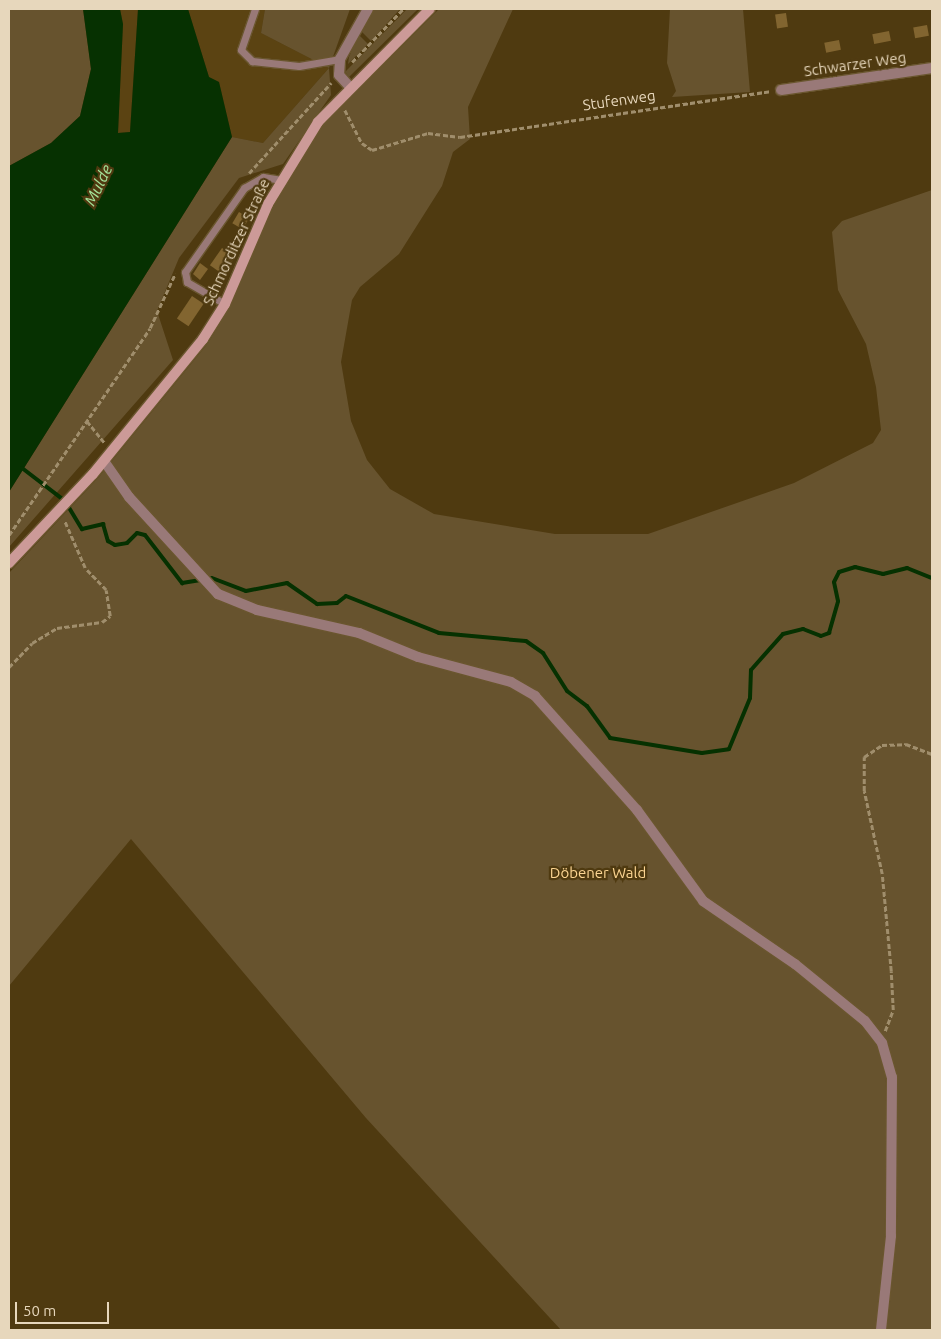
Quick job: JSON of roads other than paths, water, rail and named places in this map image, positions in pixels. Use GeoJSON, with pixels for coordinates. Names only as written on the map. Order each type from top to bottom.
{"type":"FeatureCollection","features":[{"type":"Feature","properties":{"kind":"main road","name":"Schmorditzer Straße"},"geometry":{"type":"LineString","coordinates":[[9,563],[59,515],[203,339],[225,304],[282,180],[339,97],[430,9]]}},
{"type":"Feature","properties":{"kind":"street"},"geometry":{"type":"LineString","coordinates":[[349,86],[339,75],[340,59],[368,9]]}},
{"type":"Feature","properties":{"kind":"street","name":"Schwarzer Weg"},"geometry":{"type":"LineString","coordinates":[[781,90],[932,68]]}},
{"type":"Feature","properties":{"kind":"street"},"geometry":{"type":"LineString","coordinates":[[104,461],[197,574],[234,603],[359,633],[418,657],[511,682],[535,696],[637,810],[703,901],[808,973],[854,1010],[878,1037],[892,1076],[890,1244],[881,1330]]}},
{"type":"Feature","properties":{"kind":"lane"},"geometry":{"type":"LineString","coordinates":[[255,9],[241,50],[252,61],[299,66],[340,59]]}},
{"type":"Feature","properties":{"kind":"lane"},"geometry":{"type":"LineString","coordinates":[[225,304],[187,282],[185,272],[244,188],[263,176],[282,180]]}},
{"type":"Feature","properties":{"kind":"water","name":"Mulde"},"geometry":{"type":"Polygon","coordinates":[[[83,9],[120,9],[123,24],[118,133],[130,132],[138,9],[188,9],[209,77],[219,82],[232,137],[9,492],[9,166],[51,143],[80,116],[91,69],[83,9]]]}},
{"type":"Feature","properties":{"kind":"waterway"},"geometry":{"type":"LineString","coordinates":[[22,468],[65,501],[82,529],[103,524],[108,541],[115,545],[127,543],[137,533],[145,535],[182,583],[212,578],[246,591],[287,583],[317,604],[337,603],[346,596],[439,633],[526,641],[543,653],[567,691],[587,706],[610,738],[702,753],[729,749],[750,698],[751,670],[783,634],[803,629],[821,636],[829,633],[838,601],[834,582],[839,572],[855,567],[883,574],[907,568],[932,578]]}},
{"type":"Feature","properties":{"kind":"park label","name":"Döbener Wald"},"geometry":{"type":"Point","coordinates":[598,873]}}]}
